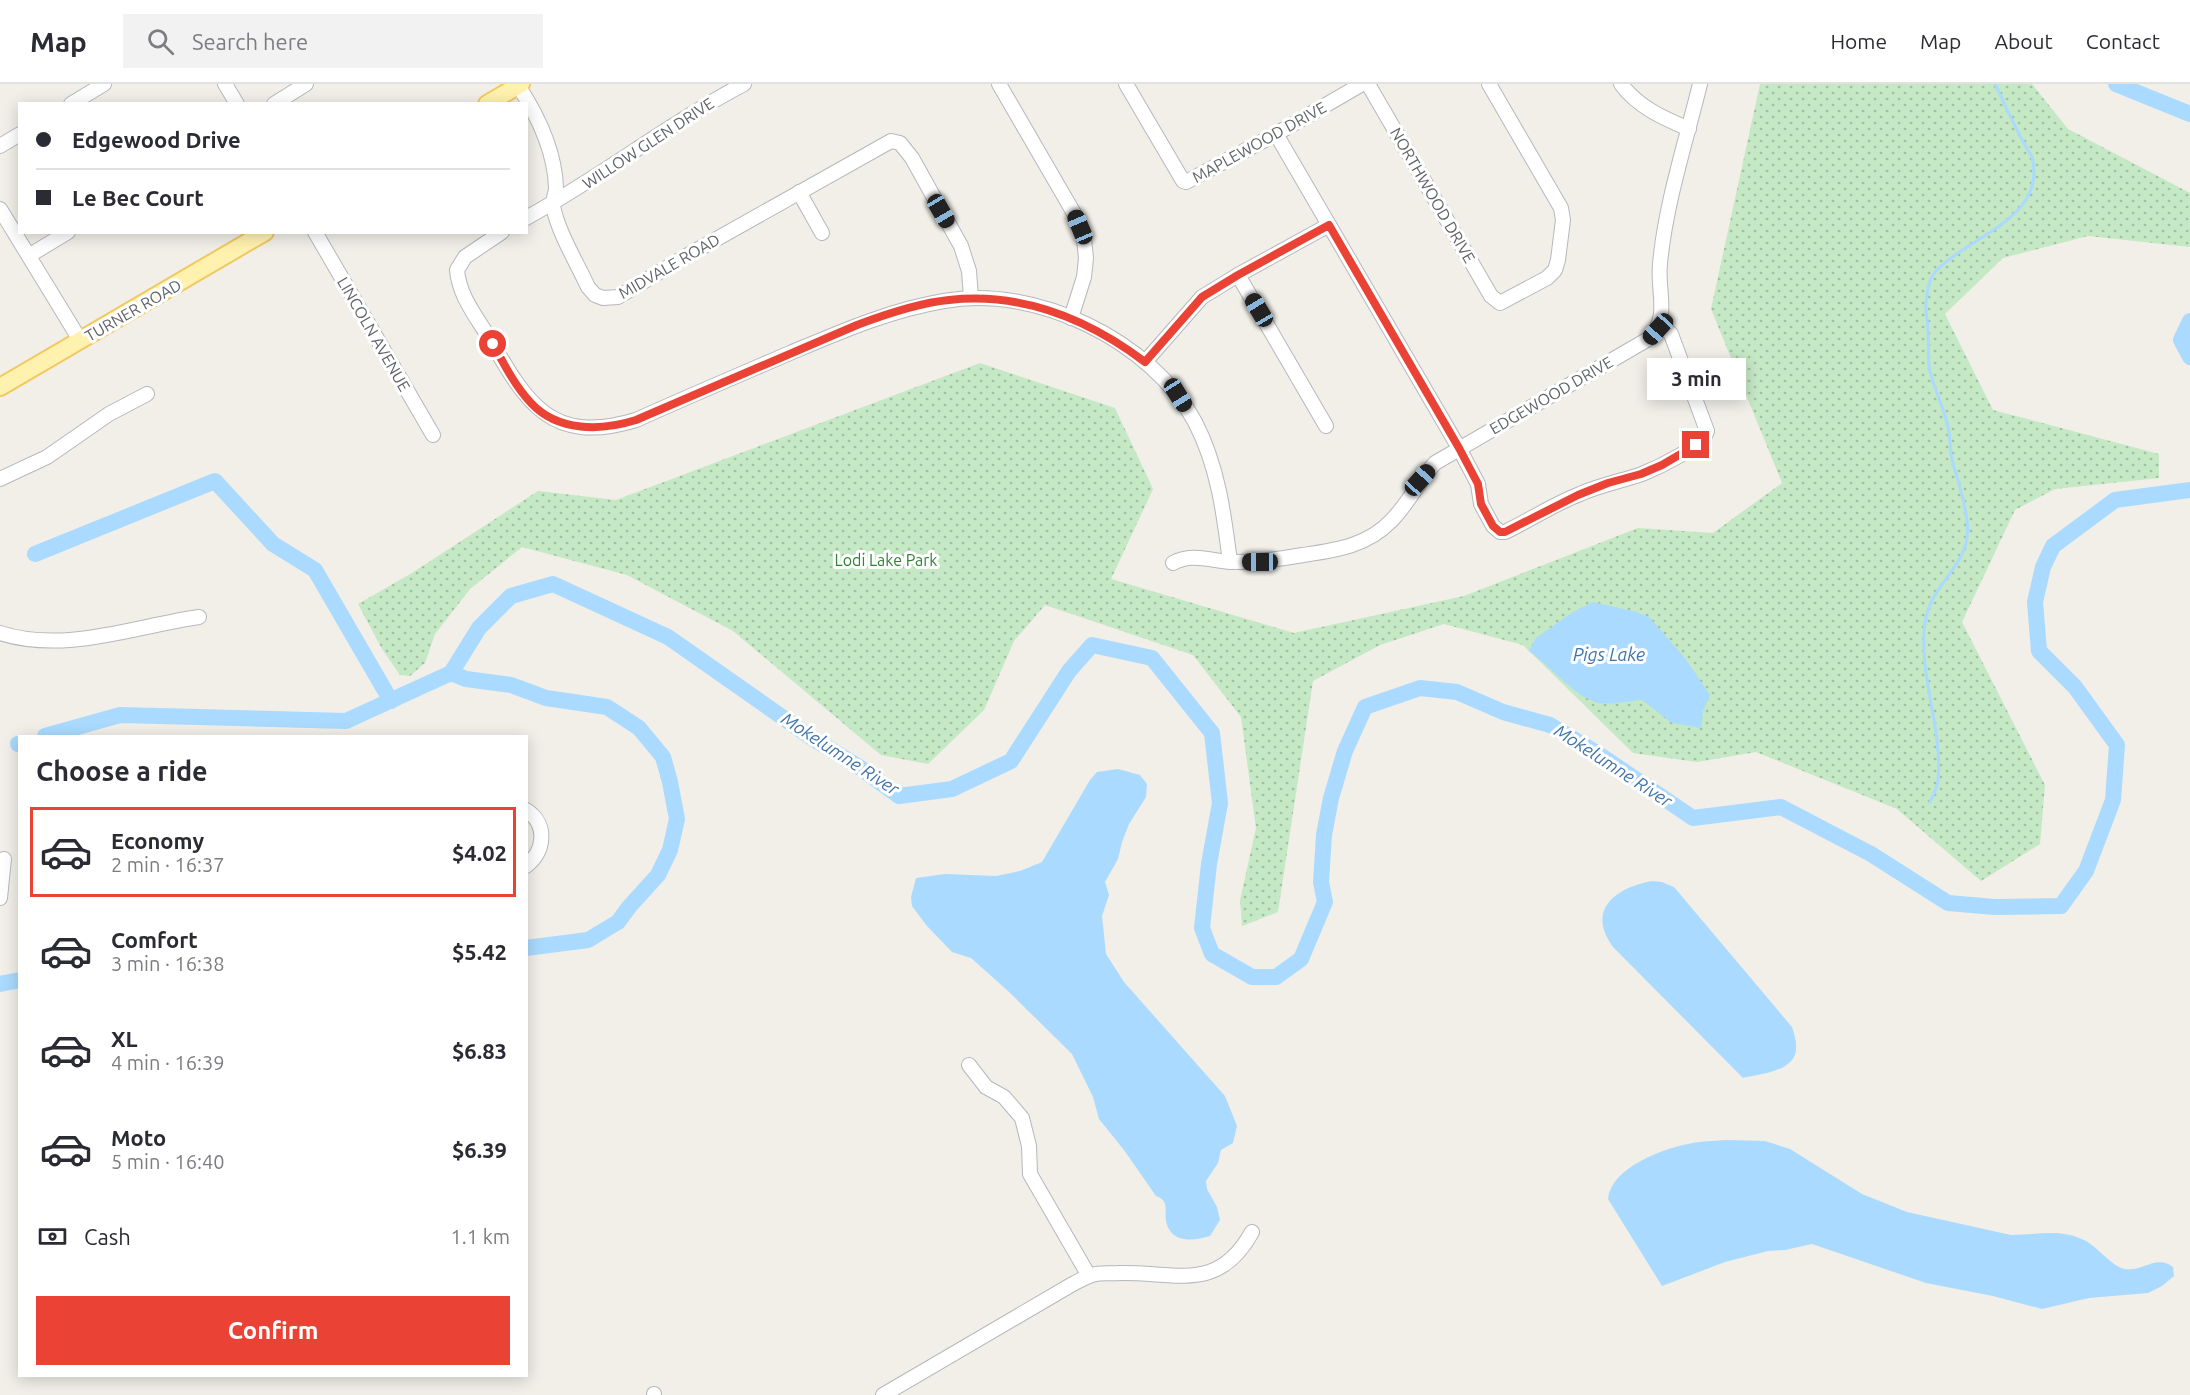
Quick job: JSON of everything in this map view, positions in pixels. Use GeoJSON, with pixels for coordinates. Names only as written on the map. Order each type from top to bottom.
{"type":"FeatureCollection","features":[{"type":"Feature","properties":{"kind":"main road"},"geometry":{"type":"LineString","coordinates":[[490,102],[519,85]]}},
{"type":"Feature","properties":{"kind":"main road","name":"TURNER ROAD"},"geometry":{"type":"LineString","coordinates":[[0,387],[262,234]]}},
{"type":"Feature","properties":{"kind":"street"},"geometry":{"type":"LineString","coordinates":[[74,102],[104,84]]}},
{"type":"Feature","properties":{"kind":"street"},"geometry":{"type":"LineString","coordinates":[[225,84],[236,102]]}},
{"type":"Feature","properties":{"kind":"street"},"geometry":{"type":"LineString","coordinates":[[277,102],[306,84]]}},
{"type":"Feature","properties":{"kind":"street","name":"WILLOW GLEN DRIVE"},"geometry":{"type":"LineString","coordinates":[[553,204],[657,135],[744,84]]}},
{"type":"Feature","properties":{"kind":"street"},"geometry":{"type":"LineString","coordinates":[[999,84],[1075,215],[1084,239],[1086,258],[1084,277],[1071,318]]}},
{"type":"Feature","properties":{"kind":"street","name":"MAPLEWOOD DRIVE"},"geometry":{"type":"LineString","coordinates":[[1126,84],[1182,181],[1186,182],[1276,134],[1362,84]]}},
{"type":"Feature","properties":{"kind":"street","name":"NORTHWOOD DRIVE"},"geometry":{"type":"LineString","coordinates":[[1368,84],[1491,296],[1500,303],[1546,278],[1555,270],[1563,220],[1561,208],[1489,84]]}},
{"type":"Feature","properties":{"kind":"street"},"geometry":{"type":"LineString","coordinates":[[1621,84],[1639,103],[1659,116],[1689,129]]}},
{"type":"Feature","properties":{"kind":"street"},"geometry":{"type":"LineString","coordinates":[[1276,134],[1459,448],[1478,484],[1481,504],[1493,526],[1500,532],[1505,532],[1578,495],[1662,465],[1696,445],[1706,436],[1707,431],[1671,334],[1660,324],[1662,315],[1660,265],[1665,227],[1700,84]]}},
{"type":"Feature","properties":{"kind":"street"},"geometry":{"type":"LineString","coordinates":[[519,85],[533,108],[552,159],[556,189],[553,204],[528,217]]}},
{"type":"Feature","properties":{"kind":"street"},"geometry":{"type":"LineString","coordinates":[[0,146],[18,135]]}},
{"type":"Feature","properties":{"kind":"street","name":"MIDVALE ROAD"},"geometry":{"type":"LineString","coordinates":[[553,204],[558,222],[588,287],[595,295],[610,299],[618,297],[885,142],[900,143],[912,158],[961,246],[969,271],[971,298]]}},
{"type":"Feature","properties":{"kind":"street"},"geometry":{"type":"LineString","coordinates":[[799,192],[822,233]]}},
{"type":"Feature","properties":{"kind":"street"},"geometry":{"type":"LineString","coordinates":[[0,209],[80,340]]}},
{"type":"Feature","properties":{"kind":"street"},"geometry":{"type":"LineString","coordinates":[[1145,362],[1202,297],[1329,225]]}},
{"type":"Feature","properties":{"kind":"street"},"geometry":{"type":"LineString","coordinates":[[30,255],[66,234]]}},
{"type":"Feature","properties":{"kind":"street","name":"LINCOLN AVENUE"},"geometry":{"type":"LineString","coordinates":[[316,234],[433,435]]}},
{"type":"Feature","properties":{"kind":"street"},"geometry":{"type":"LineString","coordinates":[[499,234],[465,257],[457,270],[461,291],[513,380],[531,403],[542,412],[560,421],[587,428],[616,426],[636,420],[835,334],[921,305],[971,298],[1003,300],[1044,308],[1071,318],[1106,335],[1145,362],[1178,395],[1195,422],[1209,455],[1222,504],[1230,562]]}},
{"type":"Feature","properties":{"kind":"street"},"geometry":{"type":"LineString","coordinates":[[1238,275],[1326,426]]}},
{"type":"Feature","properties":{"kind":"street","name":"EDGEWOOD DRIVE"},"geometry":{"type":"LineString","coordinates":[[1173,563],[1192,557],[1230,562],[1260,562],[1346,548],[1362,542],[1378,533],[1392,520],[1435,463],[1650,338],[1660,324]]}},
{"type":"Feature","properties":{"kind":"street"},"geometry":{"type":"LineString","coordinates":[[0,479],[47,457],[110,414],[147,394]]}},
{"type":"Feature","properties":{"kind":"street"},"geometry":{"type":"LineString","coordinates":[[0,633],[40,640],[82,639],[200,617]]}},
{"type":"Feature","properties":{"kind":"street"},"geometry":{"type":"LineString","coordinates":[[528,811],[540,825],[543,835],[541,847],[534,860],[528,864]]}},
{"type":"Feature","properties":{"kind":"street"},"geometry":{"type":"LineString","coordinates":[[0,898],[2,859],[18,858]]}},
{"type":"Feature","properties":{"kind":"street"},"geometry":{"type":"LineString","coordinates":[[969,1065],[986,1087],[1004,1097],[1022,1118],[1029,1146],[1030,1174],[1089,1276]]}},
{"type":"Feature","properties":{"kind":"street"},"geometry":{"type":"LineString","coordinates":[[883,1395],[1093,1274],[1138,1273],[1196,1276],[1212,1271],[1230,1261],[1243,1248],[1252,1232]]}},
{"type":"Feature","properties":{"kind":"green space","name":"Lodi Lake Park"},"geometry":{"type":"Polygon","coordinates":[[[1760,84],[2032,84],[2068,129],[2190,193],[2190,247],[2088,236],[2003,258],[1945,314],[1993,410],[2159,454],[2159,478],[2055,489],[2015,510],[1962,622],[2045,785],[2040,844],[1981,881],[1897,809],[1756,752],[1697,762],[1633,753],[1523,645],[1444,624],[1380,645],[1313,681],[1278,912],[1242,926],[1240,900],[1256,828],[1241,717],[1193,655],[1045,605],[1014,641],[984,710],[928,764],[881,755],[733,631],[627,575],[522,547],[470,589],[435,634],[425,663],[410,676],[400,675],[382,649],[358,604],[412,573],[538,491],[616,500],[980,363],[1115,408],[1153,489],[1111,579],[1294,633],[1464,596],[1638,528],[1713,533],[1782,483],[1711,309],[1760,84]]]}},
{"type":"Feature","properties":{"kind":"water","name":"Pigs Lake"},"geometry":{"type":"Polygon","coordinates":[[[1593,602],[1649,617],[1684,657],[1710,695],[1703,711],[1701,728],[1672,723],[1642,700],[1600,703],[1586,698],[1529,651],[1536,638],[1573,612],[1593,602]]]}},
{"type":"Feature","properties":{"kind":"water"},"geometry":{"type":"Polygon","coordinates":[[[1118,769],[1140,775],[1147,784],[1146,797],[1129,824],[1118,859],[1105,882],[1109,895],[1102,916],[1106,954],[1124,982],[1225,1096],[1237,1126],[1233,1143],[1221,1150],[1218,1163],[1206,1181],[1220,1220],[1210,1236],[1197,1239],[1183,1239],[1173,1234],[1166,1221],[1165,1203],[1156,1196],[1099,1119],[1093,1097],[1072,1054],[971,958],[952,952],[927,926],[912,906],[911,897],[916,878],[945,874],[996,876],[1020,871],[1042,862],[1090,780],[1097,772],[1118,769]]]}},
{"type":"Feature","properties":{"kind":"water"},"geometry":{"type":"Polygon","coordinates":[[[1652,881],[1674,887],[1792,1027],[1796,1041],[1795,1054],[1785,1066],[1768,1073],[1743,1078],[1613,947],[1605,934],[1602,922],[1608,903],[1626,889],[1652,881]]]}},
{"type":"Feature","properties":{"kind":"water"},"geometry":{"type":"Polygon","coordinates":[[[1726,1140],[1765,1141],[1790,1149],[1862,1194],[1907,1212],[2011,1235],[2048,1233],[2075,1236],[2089,1243],[2120,1267],[2132,1269],[2155,1263],[2167,1263],[2173,1267],[2174,1276],[2162,1286],[2148,1293],[2089,1298],[2042,1309],[1993,1296],[1926,1283],[1812,1244],[1768,1251],[1725,1262],[1662,1286],[1608,1199],[1611,1188],[1628,1169],[1652,1155],[1693,1143],[1726,1140]]]}},
{"type":"Feature","properties":{"kind":"waterway"},"geometry":{"type":"LineString","coordinates":[[1930,802],[1937,784],[1939,761],[1925,663],[1925,623],[1935,595],[1964,550],[1967,521],[1952,458],[1948,428],[1929,366],[1926,299],[1930,282],[1937,270],[2017,211],[2028,196],[2034,178],[2032,157],[1995,84]]}},
{"type":"Feature","properties":{"kind":"waterway","name":"Mokelumne River"},"geometry":{"type":"LineString","coordinates":[[2116,84],[2190,114]]}},
{"type":"Feature","properties":{"kind":"waterway","name":"Mokelumne River"},"geometry":{"type":"LineString","coordinates":[[2190,321],[2181,340],[2190,357]]}},
{"type":"Feature","properties":{"kind":"waterway"},"geometry":{"type":"LineString","coordinates":[[35,554],[215,481],[273,544],[315,570],[391,701]]}},
{"type":"Feature","properties":{"kind":"waterway","name":"Mokelumne River"},"geometry":{"type":"LineString","coordinates":[[528,948],[588,940],[618,922],[658,875],[670,850],[677,819],[663,757],[639,728],[607,707],[546,698],[511,685],[466,679],[451,673],[479,628],[511,596],[553,584],[668,637],[899,796],[952,789],[1011,761],[1069,671],[1092,645],[1152,658],[1212,733],[1220,803],[1209,864],[1202,928],[1212,954],[1252,977],[1276,977],[1301,959],[1325,902],[1321,882],[1324,835],[1331,798],[1345,751],[1365,707],[1420,688],[1457,692],[1503,712],[1550,725],[1597,753],[1693,818],[1781,807],[1871,854],[1948,903],[1995,907],[2061,906],[2086,871],[2113,800],[2117,745],[2075,687],[2039,651],[2035,602],[2043,567],[2053,546],[2115,500],[2190,490]]}},
{"type":"Feature","properties":{"kind":"waterway"},"geometry":{"type":"LineString","coordinates":[[49,735],[120,715],[346,721],[451,673]]}},
{"type":"Feature","properties":{"kind":"waterway","name":"Mokelumne River"},"geometry":{"type":"LineString","coordinates":[[0,984],[18,980]]}},
{"type":"Feature","properties":{"kind":"route"},"geometry":{"type":"LineString","coordinates":[[493,344],[513,380],[531,403],[542,412],[560,421],[587,428],[616,426],[636,420],[857,325],[921,305],[947,300],[971,298],[1003,300],[1044,308],[1106,335],[1145,362],[1202,297],[1329,225],[1459,448],[1478,484],[1481,504],[1493,526],[1500,532],[1505,532],[1578,495],[1662,465],[1696,445]]}}]}
